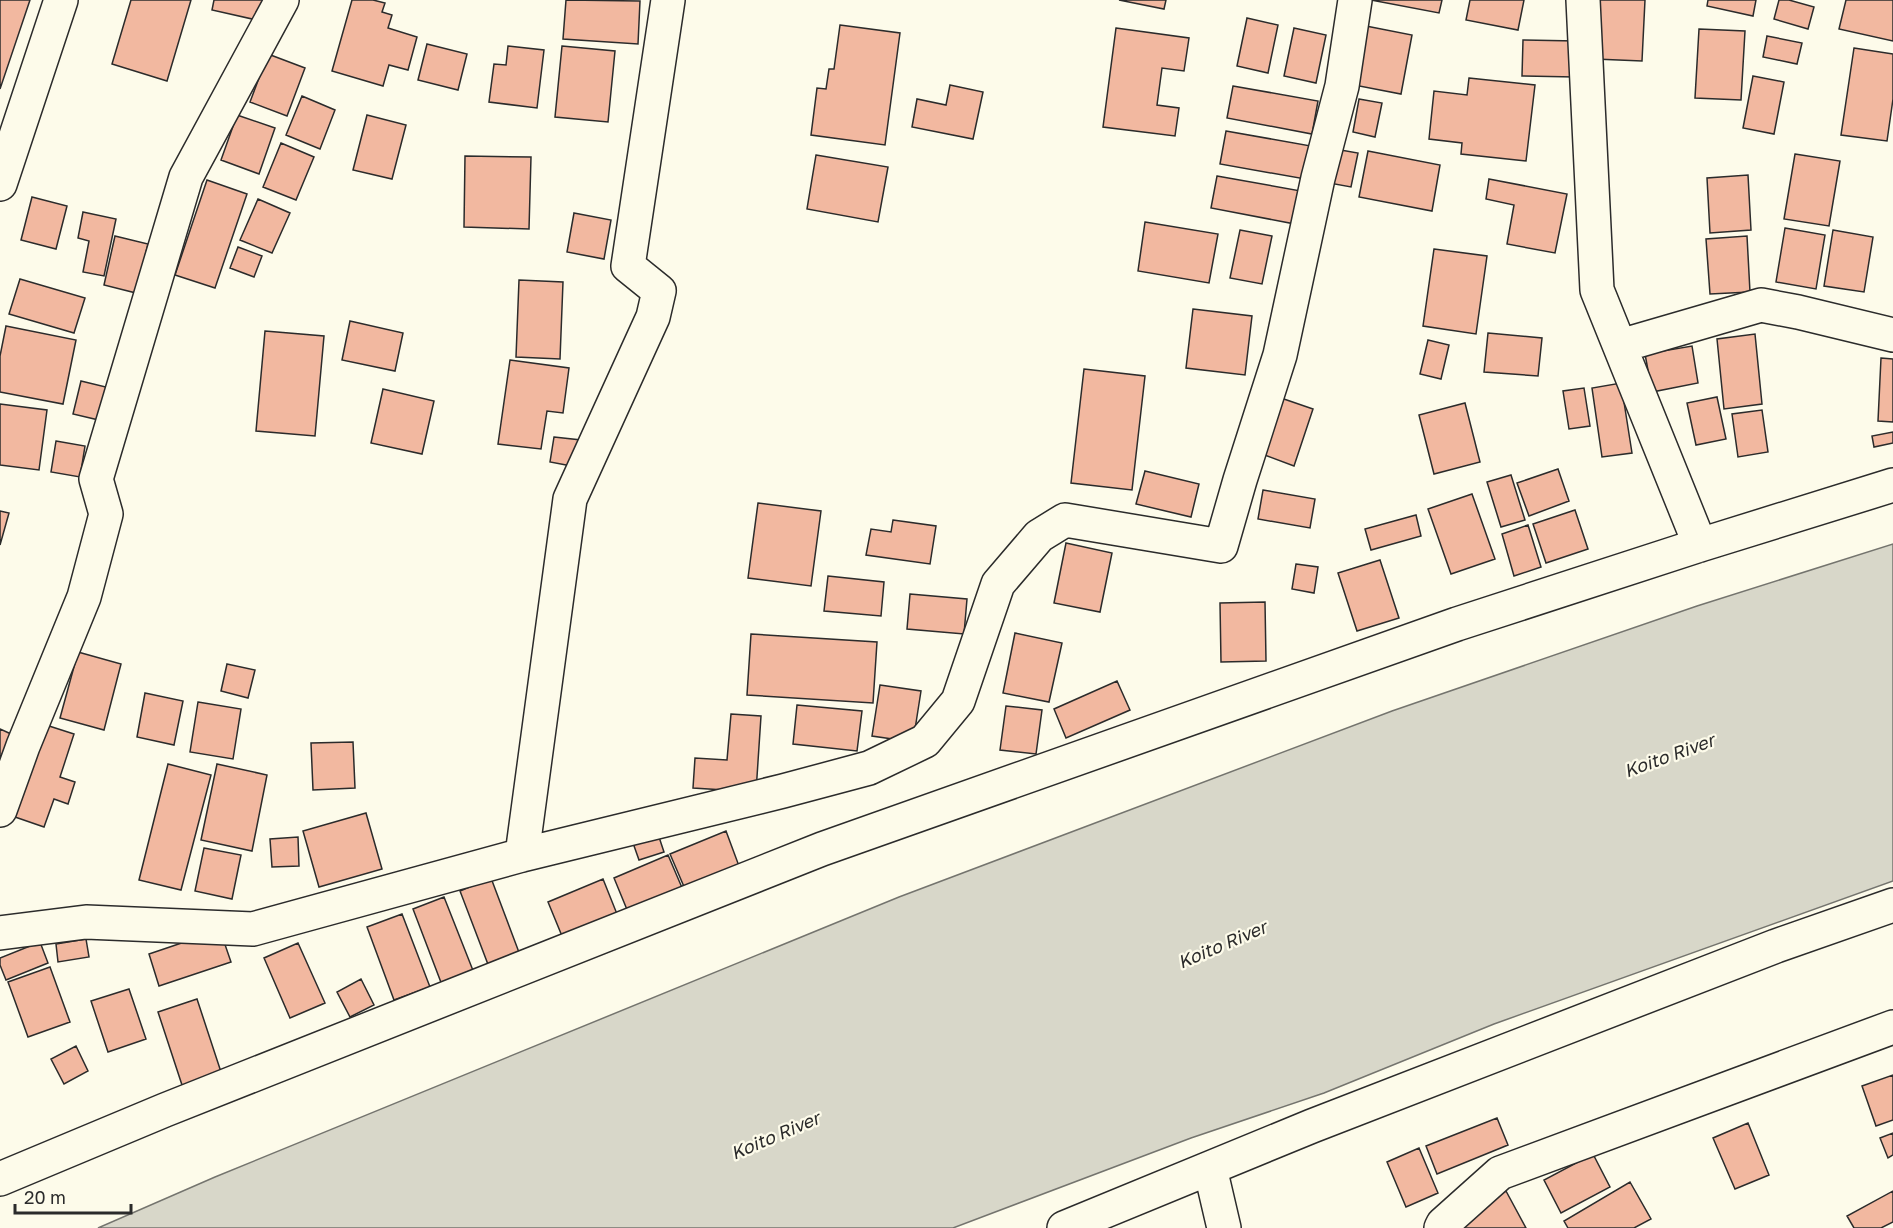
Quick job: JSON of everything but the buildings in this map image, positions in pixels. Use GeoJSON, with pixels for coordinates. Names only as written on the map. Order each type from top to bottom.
{"type":"FeatureCollection","features":[{"type":"Feature","properties":{"kind":"street"},"geometry":{"type":"LineString","coordinates":[[0,184],[61,0]]}},
{"type":"Feature","properties":{"kind":"street"},"geometry":{"type":"LineString","coordinates":[[0,810],[23,746],[84,597],[106,514],[96,479],[186,177],[282,0]]}},
{"type":"Feature","properties":{"kind":"street"},"geometry":{"type":"LineString","coordinates":[[522,855],[570,500],[652,317],[659,291],[628,266],[668,0]]}},
{"type":"Feature","properties":{"kind":"street"},"geometry":{"type":"LineString","coordinates":[[0,933],[86,922],[253,929],[522,855],[869,768],[925,741],[958,701],[998,584],[1039,536],[1065,520],[1221,546],[1239,480],[1280,355],[1318,178],[1342,86],[1355,0]]}},
{"type":"Feature","properties":{"kind":"street"},"geometry":{"type":"LineString","coordinates":[[1583,0],[1597,290],[1700,545]]}},
{"type":"Feature","properties":{"kind":"street"},"geometry":{"type":"LineString","coordinates":[[1620,346],[1761,305],[1893,335]]}},
{"type":"Feature","properties":{"kind":"street"},"geometry":{"type":"LineString","coordinates":[[0,1179],[177,1106],[822,849],[1457,624],[1893,485]]}},
{"type":"Feature","properties":{"kind":"street"},"geometry":{"type":"LineString","coordinates":[[1064,1228],[1312,1126],[1776,946],[1893,905]]}},
{"type":"Feature","properties":{"kind":"street"},"geometry":{"type":"LineString","coordinates":[[1441,1228],[1500,1173],[1893,1027]]}},
{"type":"Feature","properties":{"kind":"street"},"geometry":{"type":"LineString","coordinates":[[1210,1168],[1224,1228]]}},
{"type":"Feature","properties":{"kind":"water","name":"Koito River"},"geometry":{"type":"Polygon","coordinates":[[[1893,544],[1893,881],[1494,1024],[1324,1093],[1191,1138],[953,1228],[98,1228],[215,1177],[899,897],[1392,711],[1697,606],[1893,544]]]}}]}
